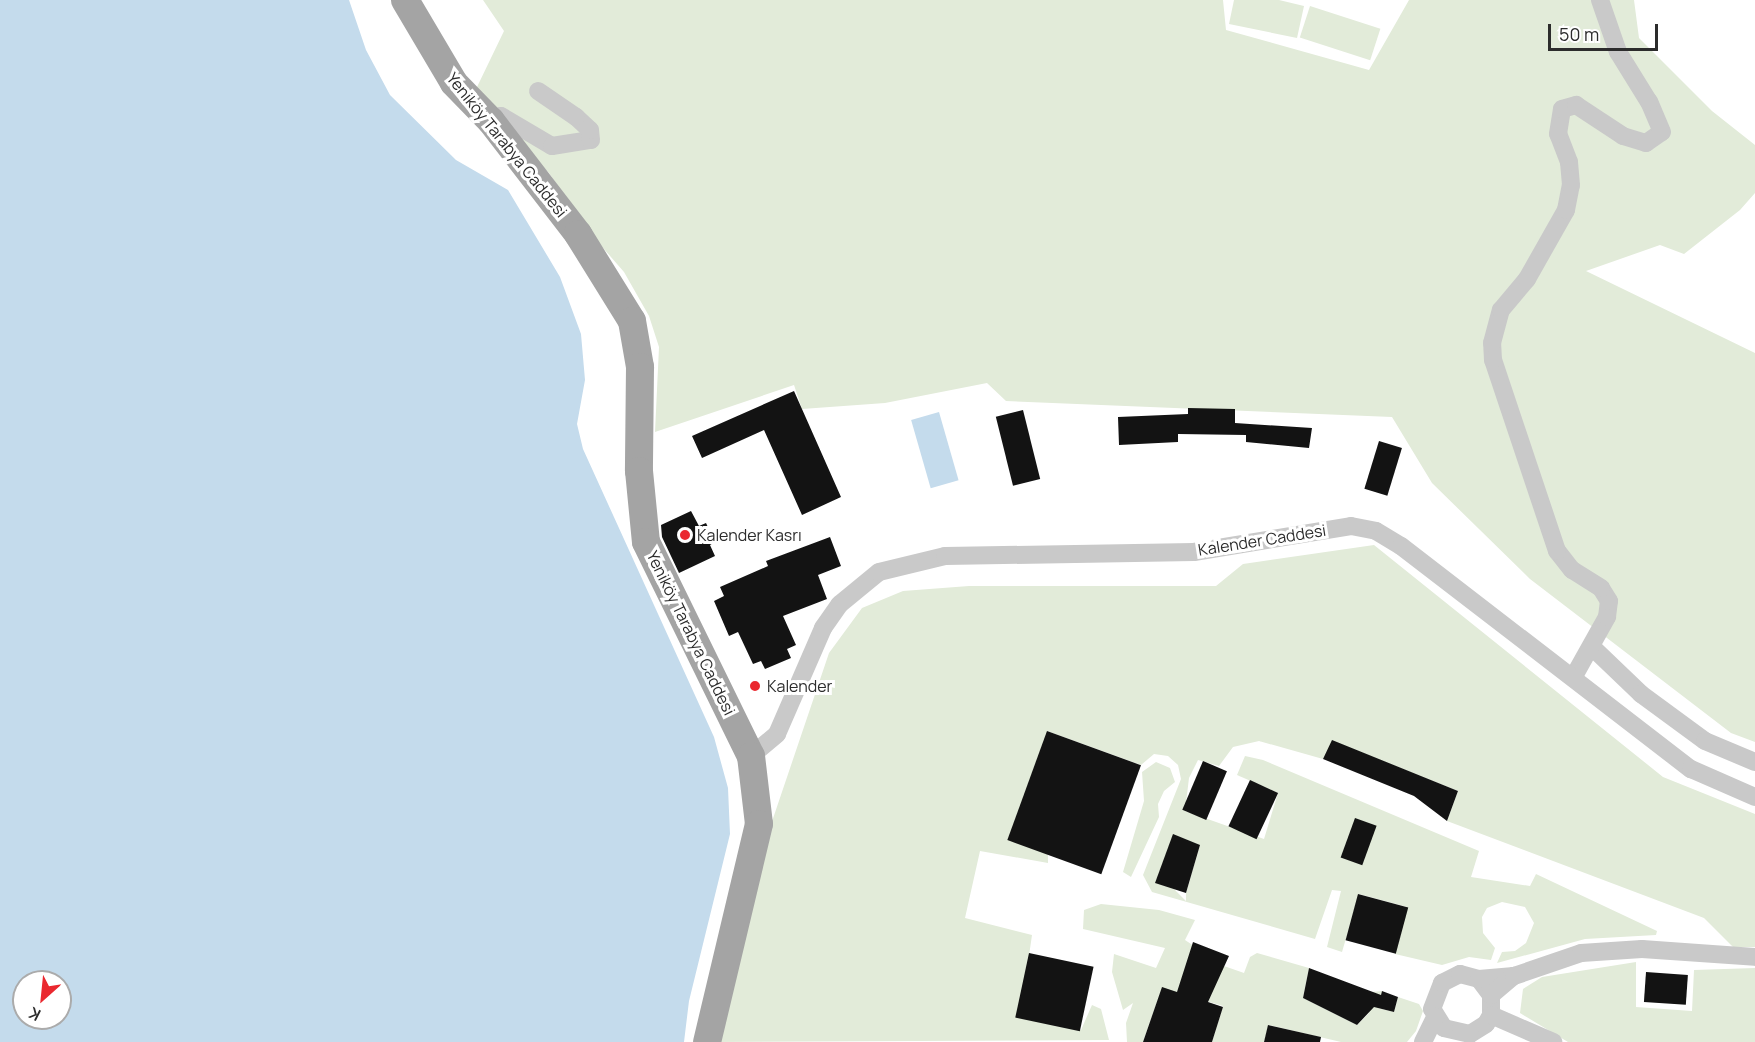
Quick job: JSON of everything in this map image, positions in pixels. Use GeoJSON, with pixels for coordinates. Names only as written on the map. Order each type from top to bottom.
{"type":"FeatureCollection","features":[{"type":"Feature","properties":{"kind":"main road","name":"Yeniköy Tarabya Caddesi"},"geometry":{"type":"LineString","coordinates":[[405,0],[454,83],[491,121],[578,234],[632,321],[640,367],[639,471],[646,542],[751,756],[759,824],[707,1042]]}},
{"type":"Feature","properties":{"kind":"street"},"geometry":{"type":"LineString","coordinates":[[1574,676],[1607,617],[1609,601],[1601,588],[1572,570],[1557,551],[1493,360],[1492,344],[1501,310],[1527,279],[1566,210],[1571,185],[1569,162],[1558,134],[1562,109],[1576,105],[1623,136],[1646,143],[1662,132],[1649,102],[1618,52],[1600,0]]}},
{"type":"Feature","properties":{"kind":"street"},"geometry":{"type":"LineString","coordinates":[[491,121],[501,116],[552,146],[591,140],[590,130],[576,117],[538,91]]}},
{"type":"Feature","properties":{"kind":"street","name":"Kalender Caddesi"},"geometry":{"type":"LineString","coordinates":[[751,756],[777,734],[811,651],[840,604],[879,572],[945,556],[1194,552],[1321,530],[1359,528],[1376,531],[1401,546],[1574,676],[1691,769],[1755,797]]}},
{"type":"Feature","properties":{"kind":"street"},"geometry":{"type":"LineString","coordinates":[[1592,647],[1641,694],[1705,741],[1755,762]]}},
{"type":"Feature","properties":{"kind":"street"},"geometry":{"type":"LineString","coordinates":[[1491,995],[1514,976],[1544,963],[1615,949],[1755,957]]}},
{"type":"Feature","properties":{"kind":"street"},"geometry":{"type":"LineString","coordinates":[[1423,1042],[1435,1017],[1432,1000],[1442,982],[1460,974],[1479,979],[1514,976]]}},
{"type":"Feature","properties":{"kind":"street"},"geometry":{"type":"LineString","coordinates":[[1432,1042],[1457,1036],[1478,1036],[1491,1015],[1491,995],[1479,979]]}},
{"type":"Feature","properties":{"kind":"street"},"geometry":{"type":"LineString","coordinates":[[1491,1015],[1553,1042]]}},
{"type":"Feature","properties":{"kind":"street"},"geometry":{"type":"LineString","coordinates":[[1435,1017],[1457,1036]]}},
{"type":"Feature","properties":{"kind":"green space"},"geometry":{"type":"Polygon","coordinates":[[[483,0],[1223,0],[1226,30],[1369,70],[1409,0],[1634,0],[1639,38],[1712,111],[1755,145],[1755,193],[1740,210],[1684,254],[1660,245],[1586,271],[1755,353],[1755,742],[1731,733],[1530,579],[1432,483],[1392,417],[1006,401],[987,383],[885,403],[802,409],[794,385],[655,432],[659,347],[649,316],[624,272],[590,233],[549,173],[490,113],[477,87],[504,31],[483,0]]]}},
{"type":"Feature","properties":{"kind":"green space"},"geometry":{"type":"Polygon","coordinates":[[[1234,0],[1279,0],[1304,6],[1297,38],[1229,24],[1234,0]]]}},
{"type":"Feature","properties":{"kind":"green space"},"geometry":{"type":"Polygon","coordinates":[[[1310,6],[1380,29],[1370,60],[1300,37],[1310,6]]]}},
{"type":"Feature","properties":{"kind":"green space"},"geometry":{"type":"Polygon","coordinates":[[[1374,545],[1663,777],[1755,814],[1755,947],[1733,947],[1704,918],[1447,821],[1458,791],[1333,741],[1323,759],[1259,741],[1233,747],[1219,766],[1198,760],[1189,778],[1185,811],[1264,839],[1278,793],[1237,775],[1245,756],[1263,760],[1479,851],[1471,877],[1530,886],[1536,874],[1657,931],[1656,935],[1585,939],[1497,963],[1502,952],[1515,951],[1526,943],[1534,923],[1525,907],[1502,902],[1487,908],[1482,917],[1483,933],[1495,948],[1491,960],[1469,957],[1442,965],[1395,954],[1407,907],[1359,894],[1342,952],[1327,947],[1341,891],[1332,890],[1315,939],[1152,892],[1143,875],[1181,779],[1178,765],[1168,756],[1154,754],[1141,765],[1047,731],[1048,863],[980,851],[965,918],[1032,935],[1020,1018],[1081,1030],[1092,1005],[1101,1009],[1109,1040],[713,1042],[741,913],[829,653],[862,608],[903,591],[969,586],[1216,586],[1243,564],[1374,545]],[[1200,845],[1174,889],[1186,901],[1186,893],[1200,845]]]}},
{"type":"Feature","properties":{"kind":"green space"},"geometry":{"type":"Polygon","coordinates":[[[1156,762],[1170,768],[1175,782],[1164,791],[1158,804],[1159,817],[1131,877],[1123,872],[1144,801],[1142,772],[1156,762]]]}},
{"type":"Feature","properties":{"kind":"green space"},"geometry":{"type":"Polygon","coordinates":[[[1101,904],[1159,910],[1195,920],[1185,940],[1224,966],[1244,973],[1250,957],[1257,953],[1309,968],[1303,998],[1357,1025],[1369,1013],[1371,992],[1382,991],[1378,1008],[1394,1012],[1398,997],[1419,1004],[1423,1011],[1416,1031],[1407,1042],[1341,1042],[1269,1025],[1264,1042],[1212,1042],[1223,1006],[1162,988],[1143,1042],[1127,1042],[1126,1023],[1133,1003],[1123,1010],[1112,972],[1114,954],[1156,968],[1165,948],[1083,929],[1084,910],[1101,904]]]}},
{"type":"Feature","properties":{"kind":"green space"},"geometry":{"type":"Polygon","coordinates":[[[1636,962],[1636,1007],[1692,1011],[1694,970],[1755,968],[1755,1042],[1568,1042],[1520,1013],[1523,989],[1542,977],[1636,962]]]}},
{"type":"Feature","properties":{"kind":"water"},"geometry":{"type":"Polygon","coordinates":[[[0,0],[349,0],[366,50],[390,95],[456,160],[508,190],[560,277],[581,334],[585,380],[577,424],[583,449],[714,737],[728,788],[730,834],[689,1001],[684,1042],[0,1042],[0,0]]]}},
{"type":"Feature","properties":{"kind":"water"},"geometry":{"type":"Polygon","coordinates":[[[939,412],[959,480],[931,488],[911,420],[939,412]]]}},
{"type":"Feature","properties":{"kind":"building"},"geometry":{"type":"Polygon","coordinates":[[[794,391],[841,497],[802,515],[764,430],[702,458],[692,436],[794,391]]]}},
{"type":"Feature","properties":{"kind":"building"},"geometry":{"type":"Polygon","coordinates":[[[1188,408],[1235,409],[1235,423],[1312,428],[1309,448],[1246,442],[1246,435],[1178,434],[1178,442],[1119,445],[1118,417],[1188,414],[1188,408]]]}},
{"type":"Feature","properties":{"kind":"building"},"geometry":{"type":"Polygon","coordinates":[[[1023,410],[1040,479],[1013,486],[996,417],[1023,410]]]}},
{"type":"Feature","properties":{"kind":"building"},"geometry":{"type":"Polygon","coordinates":[[[1379,441],[1402,448],[1387,496],[1364,489],[1379,441]]]}},
{"type":"Feature","properties":{"kind":"building","name":"Kalender Kasrı"},"geometry":{"type":"Polygon","coordinates":[[[691,511],[699,526],[706,523],[715,542],[710,545],[715,556],[679,573],[662,537],[661,525],[691,511]]]}},
{"type":"Feature","properties":{"kind":"building"},"geometry":{"type":"Polygon","coordinates":[[[830,537],[841,566],[818,575],[827,599],[783,616],[796,645],[787,649],[791,658],[765,669],[761,661],[753,664],[738,632],[729,636],[714,601],[724,596],[720,587],[768,566],[766,561],[830,537]]]}},
{"type":"Feature","properties":{"kind":"building"},"geometry":{"type":"Polygon","coordinates":[[[1047,731],[1141,765],[1101,874],[1007,840],[1047,731]]]}},
{"type":"Feature","properties":{"kind":"building"},"geometry":{"type":"Polygon","coordinates":[[[1332,740],[1458,791],[1447,821],[1414,796],[1323,759],[1332,740]]]}},
{"type":"Feature","properties":{"kind":"building"},"geometry":{"type":"Polygon","coordinates":[[[1203,761],[1227,771],[1206,820],[1182,810],[1203,761]]]}},
{"type":"Feature","properties":{"kind":"building"},"geometry":{"type":"Polygon","coordinates":[[[1250,780],[1278,793],[1257,839],[1228,826],[1250,780]]]}},
{"type":"Feature","properties":{"kind":"building"},"geometry":{"type":"Polygon","coordinates":[[[1355,818],[1377,826],[1362,865],[1341,857],[1355,818]]]}},
{"type":"Feature","properties":{"kind":"building"},"geometry":{"type":"Polygon","coordinates":[[[1173,834],[1200,845],[1186,893],[1155,883],[1173,834]]]}},
{"type":"Feature","properties":{"kind":"building"},"geometry":{"type":"Polygon","coordinates":[[[1358,894],[1408,907],[1396,954],[1346,940],[1358,894]]]}},
{"type":"Feature","properties":{"kind":"building"},"geometry":{"type":"Polygon","coordinates":[[[1193,942],[1229,956],[1208,1002],[1223,1007],[1212,1042],[1143,1042],[1162,987],[1177,992],[1193,942]]]}},
{"type":"Feature","properties":{"kind":"building"},"geometry":{"type":"Polygon","coordinates":[[[1029,953],[1094,967],[1080,1031],[1015,1018],[1029,953]]]}},
{"type":"Feature","properties":{"kind":"building"},"geometry":{"type":"Polygon","coordinates":[[[1309,968],[1381,995],[1382,991],[1398,997],[1394,1012],[1374,1007],[1357,1025],[1303,998],[1309,968]]]}},
{"type":"Feature","properties":{"kind":"building"},"geometry":{"type":"Polygon","coordinates":[[[1646,972],[1688,975],[1686,1005],[1644,1002],[1646,972]]]}},
{"type":"Feature","properties":{"kind":"building"},"geometry":{"type":"Polygon","coordinates":[[[1268,1025],[1321,1037],[1320,1042],[1264,1042],[1268,1025]]]}},
{"type":"Feature","properties":{"kind":"place","name":"Kalender Kasrı"},"geometry":{"type":"Point","coordinates":[685,535]}},
{"type":"Feature","properties":{"kind":"place","name":"Kalender"},"geometry":{"type":"Point","coordinates":[755,686]}}]}
